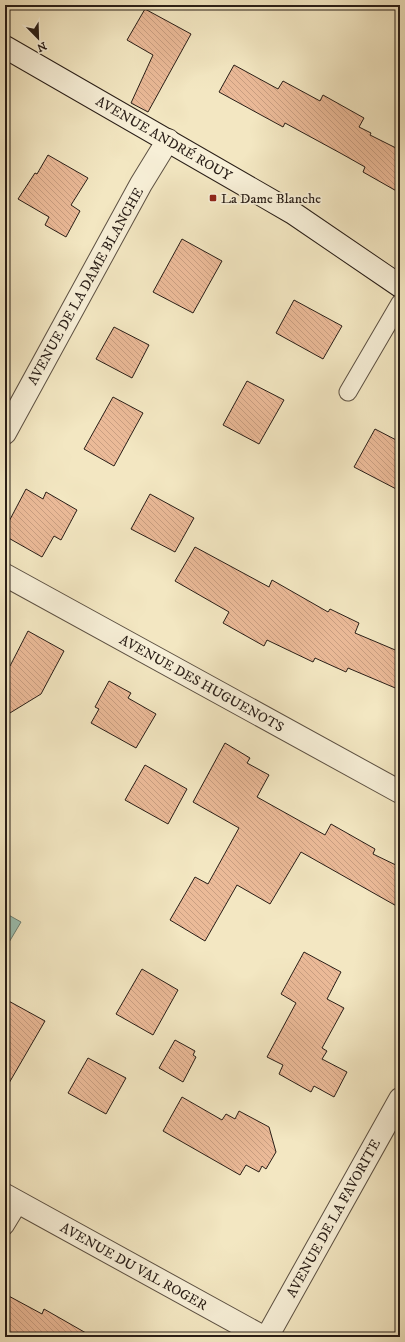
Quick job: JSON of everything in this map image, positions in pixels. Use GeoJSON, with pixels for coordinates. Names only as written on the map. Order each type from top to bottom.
{"type":"FeatureCollection","features":[{"type":"Feature","properties":{"kind":"street","name":"AVENUE ANDRÉ ROUY"},"geometry":{"type":"LineString","coordinates":[[5,47],[292,212],[400,286]]}},
{"type":"Feature","properties":{"kind":"street","name":"AVENUE DE LA DAME BLANCHE"},"geometry":{"type":"LineString","coordinates":[[5,433],[141,184],[168,140]]}},
{"type":"Feature","properties":{"kind":"street","name":"AVENUE DES HUGUENOTS"},"geometry":{"type":"LineString","coordinates":[[5,575],[400,792]]}},
{"type":"Feature","properties":{"kind":"street","name":"AVENUE DE LA FAVORITE"},"geometry":{"type":"LineString","coordinates":[[267,1337],[400,1099]]}},
{"type":"Feature","properties":{"kind":"street","name":"AVENUE DU VAL ROGER"},"geometry":{"type":"LineString","coordinates":[[12,1199],[263,1337]]}},
{"type":"Feature","properties":{"kind":"lane"},"geometry":{"type":"LineString","coordinates":[[348,392],[400,303]]}},
{"type":"Feature","properties":{"kind":"lane"},"geometry":{"type":"LineString","coordinates":[[5,1226],[12,1199]]}},
{"type":"Feature","properties":{"kind":"shaded area"},"geometry":{"type":"Polygon","coordinates":[[[5,913],[21,922],[5,949],[5,913]]]}},
{"type":"Feature","properties":{"kind":"building"},"geometry":{"type":"Polygon","coordinates":[[[145,9],[191,34],[148,112],[131,103],[153,55],[127,40],[145,9]]]}},
{"type":"Feature","properties":{"kind":"building"},"geometry":{"type":"Polygon","coordinates":[[[234,65],[278,89],[283,81],[320,101],[323,95],[364,118],[359,127],[371,133],[370,135],[400,150],[400,193],[363,172],[365,167],[342,154],[285,123],[283,127],[219,92],[234,65]]]}},
{"type":"Feature","properties":{"kind":"building"},"geometry":{"type":"Polygon","coordinates":[[[48,155],[88,178],[71,205],[80,211],[66,237],[45,225],[49,217],[18,199],[35,173],[37,174],[48,155]]]}},
{"type":"Feature","properties":{"kind":"building"},"geometry":{"type":"Polygon","coordinates":[[[182,239],[222,261],[193,313],[153,292],[182,239]]]}},
{"type":"Feature","properties":{"kind":"building"},"geometry":{"type":"Polygon","coordinates":[[[294,300],[342,326],[323,359],[276,333],[294,300]]]}},
{"type":"Feature","properties":{"kind":"building"},"geometry":{"type":"Polygon","coordinates":[[[114,327],[149,345],[132,378],[96,359],[114,327]]]}},
{"type":"Feature","properties":{"kind":"building"},"geometry":{"type":"Polygon","coordinates":[[[247,381],[284,400],[259,444],[223,425],[247,381]]]}},
{"type":"Feature","properties":{"kind":"building"},"geometry":{"type":"Polygon","coordinates":[[[113,397],[143,413],[114,466],[84,449],[113,397]]]}},
{"type":"Feature","properties":{"kind":"building"},"geometry":{"type":"Polygon","coordinates":[[[375,429],[400,442],[400,491],[354,467],[375,429]]]}},
{"type":"Feature","properties":{"kind":"building"},"geometry":{"type":"Polygon","coordinates":[[[26,489],[43,499],[46,492],[77,510],[61,540],[54,536],[42,557],[5,536],[5,529],[26,489]]]}},
{"type":"Feature","properties":{"kind":"building"},"geometry":{"type":"Polygon","coordinates":[[[150,494],[194,518],[175,552],[131,529],[150,494]]]}},
{"type":"Feature","properties":{"kind":"building"},"geometry":{"type":"Polygon","coordinates":[[[195,547],[269,587],[272,580],[328,612],[330,609],[359,623],[355,633],[400,652],[400,690],[348,668],[346,672],[315,658],[313,662],[267,640],[264,646],[223,623],[229,612],[175,581],[195,547]]]}},
{"type":"Feature","properties":{"kind":"building"},"geometry":{"type":"Polygon","coordinates":[[[28,631],[64,651],[41,694],[5,716],[5,668],[10,666],[28,631]]]}},
{"type":"Feature","properties":{"kind":"building"},"geometry":{"type":"Polygon","coordinates":[[[109,681],[131,693],[128,698],[156,714],[136,748],[91,723],[99,709],[95,707],[109,681]]]}},
{"type":"Feature","properties":{"kind":"building"},"geometry":{"type":"Polygon","coordinates":[[[225,743],[250,758],[247,763],[269,775],[257,797],[325,835],[331,824],[375,849],[373,854],[400,867],[400,908],[301,852],[270,904],[237,885],[205,941],[170,920],[195,877],[208,884],[239,828],[193,802],[225,743]]]}},
{"type":"Feature","properties":{"kind":"building"},"geometry":{"type":"Polygon","coordinates":[[[145,765],[187,789],[168,824],[125,800],[145,765]]]}},
{"type":"Feature","properties":{"kind":"building"},"geometry":{"type":"Polygon","coordinates":[[[304,952],[341,972],[327,999],[344,1008],[322,1048],[327,1051],[322,1059],[347,1072],[334,1097],[314,1086],[311,1092],[279,1074],[283,1065],[267,1057],[296,1003],[281,994],[304,952]]]}},
{"type":"Feature","properties":{"kind":"building"},"geometry":{"type":"Polygon","coordinates":[[[142,969],[178,990],[153,1035],[116,1014],[142,969]]]}},
{"type":"Feature","properties":{"kind":"building"},"geometry":{"type":"Polygon","coordinates":[[[5,999],[45,1021],[5,1090],[5,999]]]}},
{"type":"Feature","properties":{"kind":"building"},"geometry":{"type":"Polygon","coordinates":[[[175,1040],[195,1051],[193,1055],[196,1057],[183,1082],[159,1068],[175,1040]]]}},
{"type":"Feature","properties":{"kind":"building"},"geometry":{"type":"Polygon","coordinates":[[[88,1058],[126,1078],[106,1114],[68,1093],[88,1058]]]}},
{"type":"Feature","properties":{"kind":"building"},"geometry":{"type":"Polygon","coordinates":[[[182,1097],[222,1120],[226,1114],[235,1119],[239,1111],[269,1127],[276,1152],[266,1169],[262,1166],[259,1172],[246,1165],[240,1175],[163,1131],[182,1097]]]}},
{"type":"Feature","properties":{"kind":"building"},"geometry":{"type":"Polygon","coordinates":[[[5,1294],[42,1314],[44,1309],[93,1337],[5,1337],[5,1294]]]}},
{"type":"Feature","properties":{"kind":"place","name":"La Dame Blanche"},"geometry":{"type":"Point","coordinates":[213,198]}}]}
